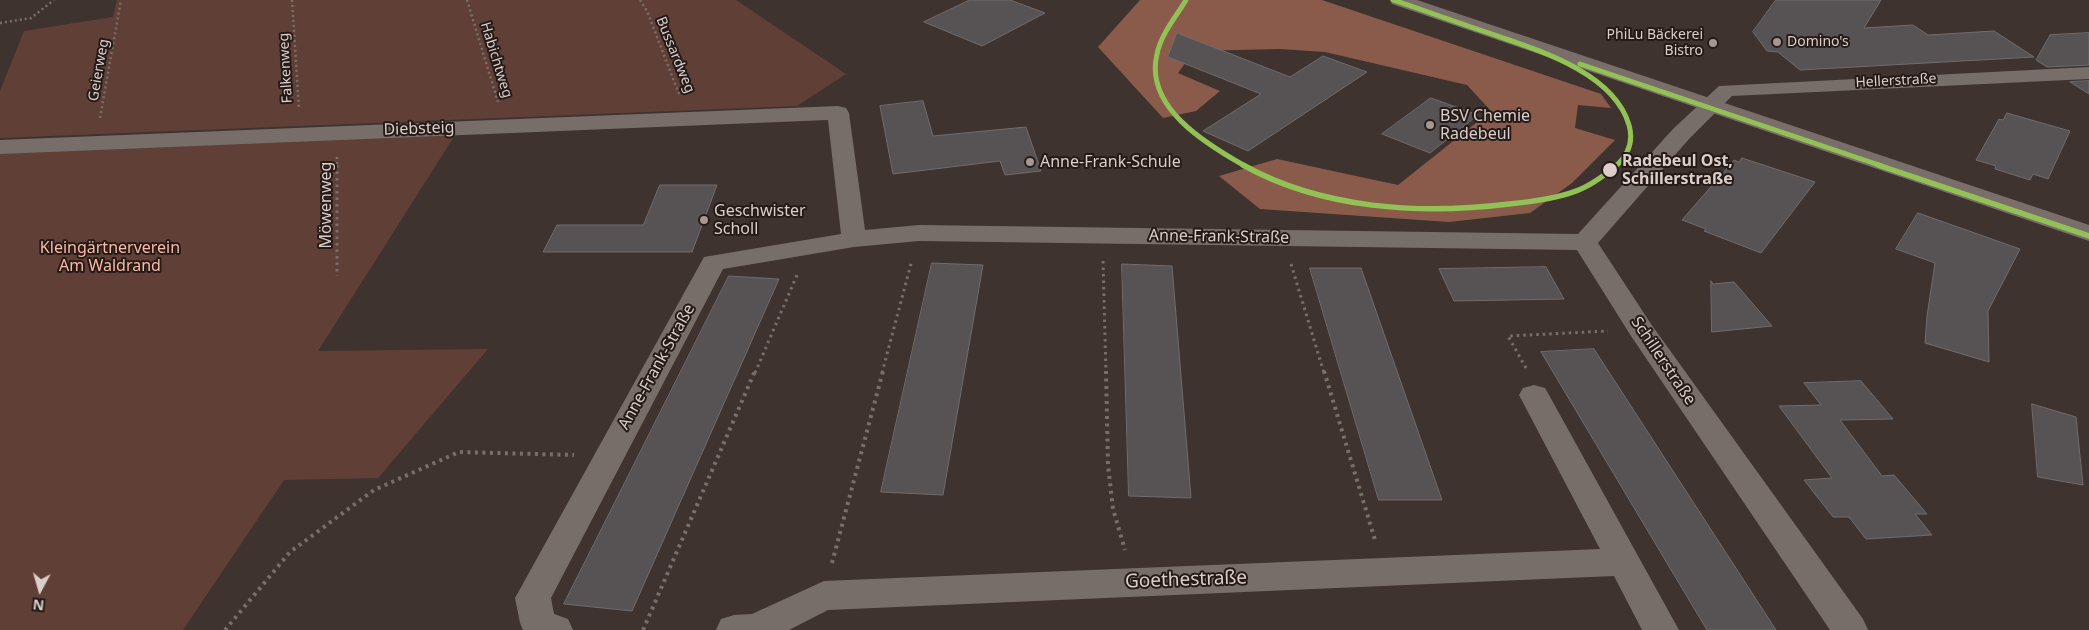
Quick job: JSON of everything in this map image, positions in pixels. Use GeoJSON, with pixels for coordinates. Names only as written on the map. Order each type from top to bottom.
{"type":"FeatureCollection","features":[{"type":"Feature","properties":{"kind":"main road"},"geometry":{"type":"LineString","coordinates":[[1399,0],[2089,233]]}},
{"type":"Feature","properties":{"kind":"street","name":"Hellerstraße"},"geometry":{"type":"LineString","coordinates":[[1710,105],[1726,90],[2089,72]]}},
{"type":"Feature","properties":{"kind":"street"},"geometry":{"type":"LineString","coordinates":[[1585,242],[1710,105]]}},
{"type":"Feature","properties":{"kind":"street","name":"Diebsteig"},"geometry":{"type":"LineString","coordinates":[[0,147],[838,113],[854,239]]}},
{"type":"Feature","properties":{"kind":"street","name":"Anne-Frank-Straße"},"geometry":{"type":"LineString","coordinates":[[555,630],[538,623],[533,598],[608,456],[714,263],[854,239],[919,233],[1585,242]]}},
{"type":"Feature","properties":{"kind":"street","name":"Schillerstraße"},"geometry":{"type":"LineString","coordinates":[[1585,242],[1641,330],[1850,630]]}},
{"type":"Feature","properties":{"kind":"street"},"geometry":{"type":"LineString","coordinates":[[1534,395],[1661,630]]}},
{"type":"Feature","properties":{"kind":"street","name":"Goethestraße"},"geometry":{"type":"LineString","coordinates":[[749,630],[824,596],[1623,562]]}},
{"type":"Feature","properties":{"kind":"path"},"geometry":{"type":"LineString","coordinates":[[0,23],[31,18],[54,0]]}},
{"type":"Feature","properties":{"kind":"path","name":"Geierweg"},"geometry":{"type":"LineString","coordinates":[[95,143],[121,0]]}},
{"type":"Feature","properties":{"kind":"path","name":"Falkenweg"},"geometry":{"type":"LineString","coordinates":[[292,0],[300,134]]}},
{"type":"Feature","properties":{"kind":"path","name":"Habichtweg"},"geometry":{"type":"LineString","coordinates":[[467,0],[506,126]]}},
{"type":"Feature","properties":{"kind":"path","name":"Bussardweg"},"geometry":{"type":"LineString","coordinates":[[640,0],[689,118]]}},
{"type":"Feature","properties":{"kind":"path","name":"Möwenweg"},"geometry":{"type":"LineString","coordinates":[[337,133],[337,276]]}},
{"type":"Feature","properties":{"kind":"path"},"geometry":{"type":"LineString","coordinates":[[824,596],[919,233]]}},
{"type":"Feature","properties":{"kind":"path"},"geometry":{"type":"LineString","coordinates":[[1103,236],[1108,465],[1113,509],[1134,582]]}},
{"type":"Feature","properties":{"kind":"path"},"geometry":{"type":"LineString","coordinates":[[1283,238],[1351,467],[1385,572]]}},
{"type":"Feature","properties":{"kind":"path"},"geometry":{"type":"LineString","coordinates":[[643,630],[809,246]]}},
{"type":"Feature","properties":{"kind":"path"},"geometry":{"type":"LineString","coordinates":[[1534,395],[1536,386],[1508,336],[1641,330]]}},
{"type":"Feature","properties":{"kind":"path"},"geometry":{"type":"LineString","coordinates":[[225,630],[290,552],[382,486],[459,452],[608,456]]}},
{"type":"Feature","properties":{"kind":"green space"},"geometry":{"type":"Polygon","coordinates":[[[117,0],[736,0],[846,74],[797,106],[0,138],[0,91],[24,31],[113,17],[117,0]]]}},
{"type":"Feature","properties":{"kind":"green space","name":"Kleingärtnerverein Am Waldrand"},"geometry":{"type":"Polygon","coordinates":[[[457,132],[318,351],[488,349],[378,478],[284,480],[183,630],[0,630],[0,153],[457,132]]]}},
{"type":"Feature","properties":{"kind":"shaded area"},"geometry":{"type":"Polygon","coordinates":[[[1140,0],[1322,0],[1601,94],[1611,108],[1578,105],[1575,128],[1615,140],[1572,183],[1530,213],[1449,222],[1260,209],[1219,176],[1277,159],[1398,185],[1491,111],[1467,85],[1325,52],[1280,49],[1194,51],[1178,73],[1220,91],[1196,111],[1163,118],[1098,47],[1140,0]]]}},
{"type":"Feature","properties":{"kind":"building"},"geometry":{"type":"Polygon","coordinates":[[[970,0],[1010,0],[1045,13],[982,46],[924,22],[970,0]]]}},
{"type":"Feature","properties":{"kind":"building"},"geometry":{"type":"Polygon","coordinates":[[[1776,0],[1881,0],[1864,28],[1913,25],[1928,35],[1994,31],[2034,57],[1800,70],[1778,52],[1767,51],[1753,32],[1776,0]]]}},
{"type":"Feature","properties":{"kind":"building"},"geometry":{"type":"Polygon","coordinates":[[[1177,33],[1290,77],[1323,56],[1367,72],[1248,151],[1203,131],[1261,94],[1168,57],[1177,33]]]}},
{"type":"Feature","properties":{"kind":"building"},"geometry":{"type":"Polygon","coordinates":[[[2089,33],[2089,65],[2047,67],[2036,60],[2050,35],[2089,33]]]}},
{"type":"Feature","properties":{"kind":"building"},"geometry":{"type":"Polygon","coordinates":[[[2089,81],[2089,94],[2070,82],[2089,81]]]}},
{"type":"Feature","properties":{"kind":"building","name":"BSV Chemie Radebeul"},"geometry":{"type":"Polygon","coordinates":[[[1431,98],[1478,115],[1430,153],[1382,134],[1431,98]]]}},
{"type":"Feature","properties":{"kind":"building"},"geometry":{"type":"Polygon","coordinates":[[[923,101],[933,136],[1026,127],[1041,171],[1005,175],[1000,161],[893,174],[880,106],[923,101]]]}},
{"type":"Feature","properties":{"kind":"building"},"geometry":{"type":"Polygon","coordinates":[[[2007,113],[2070,131],[2048,179],[2033,174],[2030,180],[1995,169],[1996,166],[1976,160],[1999,119],[2003,120],[2007,113]]]}},
{"type":"Feature","properties":{"kind":"building"},"geometry":{"type":"Polygon","coordinates":[[[1742,158],[1815,182],[1761,253],[1704,231],[1706,229],[1682,220],[1734,160],[1739,162],[1742,158]]]}},
{"type":"Feature","properties":{"kind":"building"},"geometry":{"type":"Polygon","coordinates":[[[660,185],[717,185],[692,252],[543,252],[557,225],[643,225],[660,185]]]}},
{"type":"Feature","properties":{"kind":"building"},"geometry":{"type":"Polygon","coordinates":[[[1918,213],[2020,249],[1988,311],[1989,362],[1925,343],[1935,263],[1896,249],[1918,213]]]}},
{"type":"Feature","properties":{"kind":"building"},"geometry":{"type":"Polygon","coordinates":[[[932,263],[983,265],[943,495],[881,492],[932,263]]]}},
{"type":"Feature","properties":{"kind":"building"},"geometry":{"type":"Polygon","coordinates":[[[1122,264],[1172,266],[1191,498],[1129,496],[1122,264]]]}},
{"type":"Feature","properties":{"kind":"building"},"geometry":{"type":"Polygon","coordinates":[[[1546,267],[1564,299],[1454,301],[1439,269],[1546,267]]]}},
{"type":"Feature","properties":{"kind":"building"},"geometry":{"type":"Polygon","coordinates":[[[1310,268],[1361,268],[1442,500],[1379,500],[1310,268]]]}},
{"type":"Feature","properties":{"kind":"building"},"geometry":{"type":"Polygon","coordinates":[[[729,276],[779,279],[632,611],[564,604],[729,276]]]}},
{"type":"Feature","properties":{"kind":"building"},"geometry":{"type":"Polygon","coordinates":[[[1711,281],[1713,284],[1734,282],[1772,326],[1712,332],[1711,281]]]}},
{"type":"Feature","properties":{"kind":"building"},"geometry":{"type":"Polygon","coordinates":[[[1594,349],[1776,630],[1707,630],[1541,352],[1594,349]]]}},
{"type":"Feature","properties":{"kind":"building"},"geometry":{"type":"Polygon","coordinates":[[[1861,381],[1893,419],[1840,420],[1882,476],[1894,475],[1927,514],[1915,514],[1932,535],[1866,539],[1849,517],[1833,517],[1804,480],[1832,478],[1779,406],[1821,405],[1804,383],[1861,381]]]}},
{"type":"Feature","properties":{"kind":"building"},"geometry":{"type":"Polygon","coordinates":[[[2032,404],[2076,417],[2083,485],[2038,477],[2032,404]]]}},
{"type":"Feature","properties":{"kind":"transit line"},"geometry":{"type":"LineString","coordinates":[[1186,0],[1166,32],[1157,53],[1156,81],[1169,107],[1189,128],[1230,158],[1267,177],[1306,191],[1346,201],[1409,208],[1496,206],[1538,200],[1574,192],[1611,170],[1627,154],[1631,137],[1627,118],[1610,94],[1587,75],[1564,62],[1515,41],[1393,0]]}},
{"type":"Feature","properties":{"kind":"transit line"},"geometry":{"type":"LineString","coordinates":[[1580,64],[2089,236]]}},
{"type":"Feature","properties":{"kind":"place","name":"Domino's"},"geometry":{"type":"Point","coordinates":[1777,42]}},
{"type":"Feature","properties":{"kind":"place","name":"PhiLu Bäckerei Bistro"},"geometry":{"type":"Point","coordinates":[1713,43]}},
{"type":"Feature","properties":{"kind":"place","name":"BSV Chemie Radebeul"},"geometry":{"type":"Point","coordinates":[1430,125]}},
{"type":"Feature","properties":{"kind":"place","name":"Anne-Frank-Schule"},"geometry":{"type":"Point","coordinates":[1030,162]}},
{"type":"Feature","properties":{"kind":"place","name":"Radebeul Ost, Schillerstraße"},"geometry":{"type":"Point","coordinates":[1610,170]}},
{"type":"Feature","properties":{"kind":"place","name":"Geschwister Scholl"},"geometry":{"type":"Point","coordinates":[704,220]}}]}
